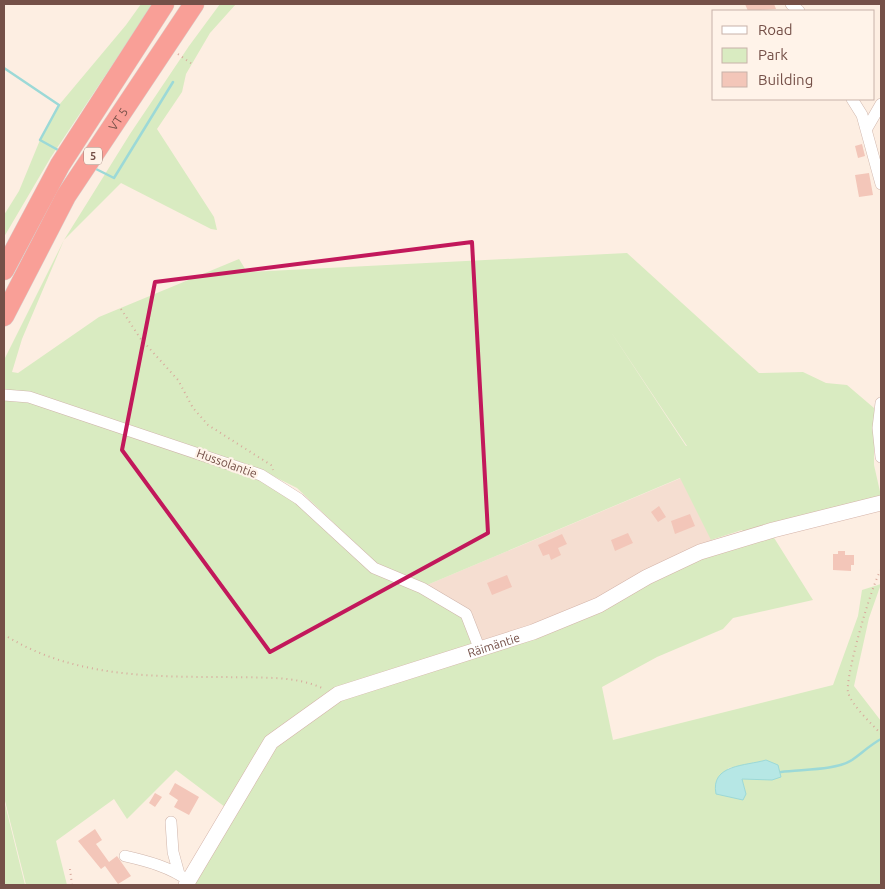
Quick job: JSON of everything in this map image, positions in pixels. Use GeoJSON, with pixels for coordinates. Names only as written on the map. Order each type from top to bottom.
{"type":"FeatureCollection","features":[{"type":"Feature","properties":{"kind":"highway","name":"VT 5"},"geometry":{"type":"LineString","coordinates":[[4,270],[60,165],[164,4]]}},
{"type":"Feature","properties":{"kind":"highway","name":"VT 5"},"geometry":{"type":"LineString","coordinates":[[4,316],[66,196],[194,4]]}},
{"type":"Feature","properties":{"kind":"street"},"geometry":{"type":"LineString","coordinates":[[853,100],[862,115],[881,184]]}},
{"type":"Feature","properties":{"kind":"street"},"geometry":{"type":"LineString","coordinates":[[866,130],[881,104]]}},
{"type":"Feature","properties":{"kind":"street","name":"Hussolantie"},"geometry":{"type":"LineString","coordinates":[[4,395],[29,398],[166,441],[262,475],[298,499],[374,568],[422,588],[466,614],[480,650]]}},
{"type":"Feature","properties":{"kind":"street"},"geometry":{"type":"LineString","coordinates":[[881,403],[878,428],[881,457]]}},
{"type":"Feature","properties":{"kind":"street","name":"Räimäntie"},"geometry":{"type":"LineString","coordinates":[[185,880],[271,742],[338,694],[533,632],[599,605],[647,577],[700,552],[773,530],[881,503]]}},
{"type":"Feature","properties":{"kind":"street"},"geometry":{"type":"LineString","coordinates":[[172,822],[173,852],[185,880]]}},
{"type":"Feature","properties":{"kind":"street"},"geometry":{"type":"LineString","coordinates":[[125,856],[152,862],[185,880]]}},
{"type":"Feature","properties":{"kind":"path"},"geometry":{"type":"LineString","coordinates":[[174,50],[192,64]]}},
{"type":"Feature","properties":{"kind":"path"},"geometry":{"type":"LineString","coordinates":[[120,309],[140,338],[178,380],[193,408],[208,424],[271,465],[279,486]]}},
{"type":"Feature","properties":{"kind":"path"},"geometry":{"type":"LineString","coordinates":[[881,570],[875,578],[872,596],[860,626],[848,681],[848,693],[881,734]]}},
{"type":"Feature","properties":{"kind":"path"},"geometry":{"type":"LineString","coordinates":[[8,637],[30,650],[86,668],[111,672],[191,677],[262,678],[297,681],[314,684],[328,691],[333,698]]}},
{"type":"Feature","properties":{"kind":"path"},"geometry":{"type":"LineString","coordinates":[[70,869],[72,885]]}},
{"type":"Feature","properties":{"kind":"highlighted area"},"geometry":{"type":"Polygon","coordinates":[[[472,242],[488,533],[270,652],[122,450],[155,282],[472,242]]]}},
{"type":"Feature","properties":{"kind":"shaded area"},"geometry":{"type":"Polygon","coordinates":[[[681,478],[716,547],[484,649],[427,585],[681,478]]]}},
{"type":"Feature","properties":{"kind":"green space"},"geometry":{"type":"Polygon","coordinates":[[[141,4],[153,4],[51,157],[4,237],[4,215],[19,191],[40,140],[59,105],[126,25],[141,4]]]}},
{"type":"Feature","properties":{"kind":"green space"},"geometry":{"type":"Polygon","coordinates":[[[220,4],[236,4],[210,33],[186,74],[182,92],[157,129],[214,217],[217,230],[211,229],[121,183],[64,240],[130,134],[189,46],[220,4]]]}},
{"type":"Feature","properties":{"kind":"green space"},"geometry":{"type":"Polygon","coordinates":[[[64,240],[22,339],[12,372],[18,373],[99,317],[239,259],[247,272],[627,253],[759,373],[803,372],[826,383],[847,385],[874,408],[874,465],[881,496],[766,525],[813,600],[733,618],[723,629],[657,657],[602,687],[613,740],[833,685],[858,616],[862,590],[881,584],[869,618],[854,686],[881,721],[881,885],[186,885],[229,810],[176,770],[127,819],[114,799],[56,841],[67,885],[26,885],[4,797],[4,395],[29,397],[261,475],[374,568],[466,614],[480,650],[747,537],[742,530],[711,540],[680,478],[427,585],[378,565],[297,488],[263,471],[91,413],[4,389],[4,360],[64,240]],[[609,329],[686,446],[687,446],[609,329]],[[766,760],[728,768],[746,794],[742,779],[757,778],[766,760]]]}},
{"type":"Feature","properties":{"kind":"green space"},"geometry":{"type":"Polygon","coordinates":[[[4,800],[25,885],[4,885],[4,800]]]}},
{"type":"Feature","properties":{"kind":"water"},"geometry":{"type":"Polygon","coordinates":[[[766,760],[778,765],[781,777],[772,780],[742,779],[746,794],[743,800],[716,794],[718,777],[724,772],[740,765],[766,760]]]}},
{"type":"Feature","properties":{"kind":"building"},"geometry":{"type":"Polygon","coordinates":[[[745,4],[774,4],[776,9],[762,10],[748,10],[745,4]]]}},
{"type":"Feature","properties":{"kind":"building"},"geometry":{"type":"Polygon","coordinates":[[[862,144],[865,156],[858,158],[855,146],[862,144]]]}},
{"type":"Feature","properties":{"kind":"building"},"geometry":{"type":"Polygon","coordinates":[[[869,173],[873,195],[859,197],[855,175],[869,173]]]}},
{"type":"Feature","properties":{"kind":"building"},"geometry":{"type":"Polygon","coordinates":[[[659,506],[666,517],[658,522],[651,512],[659,506]]]}},
{"type":"Feature","properties":{"kind":"building"},"geometry":{"type":"Polygon","coordinates":[[[690,514],[695,526],[675,534],[671,521],[690,514]]]}},
{"type":"Feature","properties":{"kind":"building"},"geometry":{"type":"Polygon","coordinates":[[[628,533],[633,543],[615,551],[611,540],[628,533]]]}},
{"type":"Feature","properties":{"kind":"building"},"geometry":{"type":"Polygon","coordinates":[[[562,534],[567,544],[558,548],[561,555],[551,560],[549,554],[543,556],[538,545],[562,534]]]}},
{"type":"Feature","properties":{"kind":"building"},"geometry":{"type":"Polygon","coordinates":[[[838,551],[845,551],[845,555],[854,555],[854,565],[851,565],[851,571],[833,570],[833,554],[838,554],[838,551]]]}},
{"type":"Feature","properties":{"kind":"building"},"geometry":{"type":"Polygon","coordinates":[[[507,575],[512,587],[492,595],[487,583],[507,575]]]}},
{"type":"Feature","properties":{"kind":"building"},"geometry":{"type":"Polygon","coordinates":[[[175,783],[199,797],[189,815],[174,807],[178,800],[169,794],[175,783]]]}},
{"type":"Feature","properties":{"kind":"building"},"geometry":{"type":"Polygon","coordinates":[[[155,793],[162,797],[155,807],[149,803],[155,793]]]}},
{"type":"Feature","properties":{"kind":"building"},"geometry":{"type":"Polygon","coordinates":[[[95,829],[102,840],[96,844],[109,862],[117,856],[131,876],[118,884],[105,866],[101,869],[78,841],[95,829]]]}},
{"type":"Feature","properties":{"kind":"waterway"},"geometry":{"type":"LineString","coordinates":[[4,68],[59,105],[40,140],[58,150]]}},
{"type":"Feature","properties":{"kind":"waterway"},"geometry":{"type":"LineString","coordinates":[[96,169],[114,178],[173,82]]}},
{"type":"Feature","properties":{"kind":"waterway"},"geometry":{"type":"LineString","coordinates":[[781,772],[827,768],[845,764],[881,739]]}}]}
